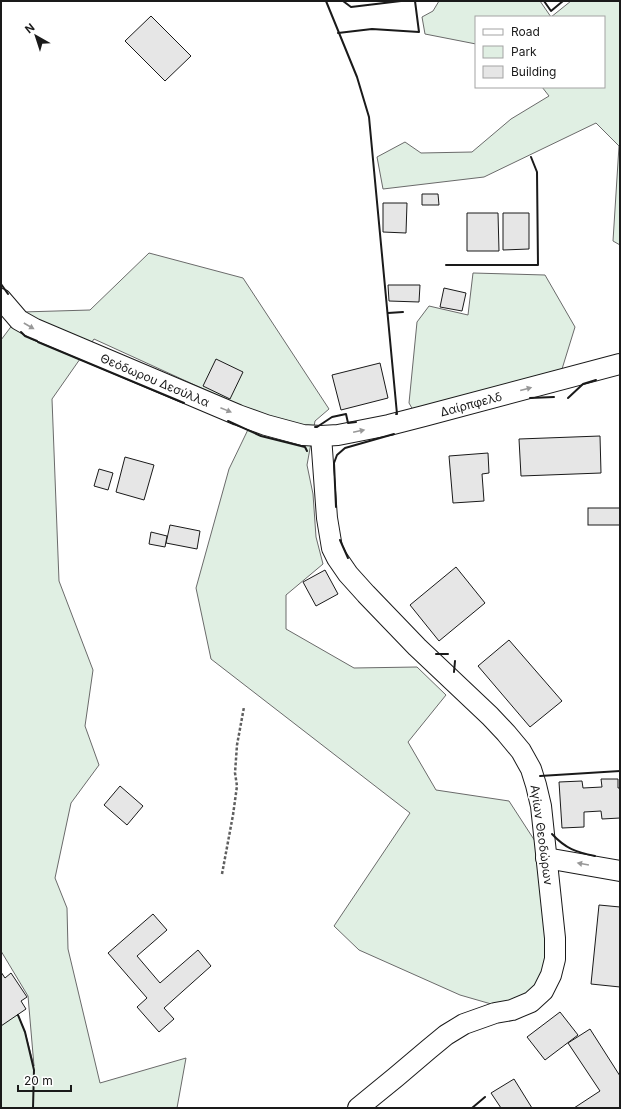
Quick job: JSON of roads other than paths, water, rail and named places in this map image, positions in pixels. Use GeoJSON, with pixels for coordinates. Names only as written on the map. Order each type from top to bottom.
{"type":"FeatureCollection","features":[{"type":"Feature","properties":{"kind":"street","name":"Θεόδωρου Δεσύλλα"},"geometry":{"type":"LineString","coordinates":[[1,300],[19,320],[35,329],[250,420],[294,433],[321,436]]}},
{"type":"Feature","properties":{"kind":"street","name":"Δαίρπφελδ"},"geometry":{"type":"LineString","coordinates":[[321,436],[355,432],[410,420],[620,364]]}},
{"type":"Feature","properties":{"kind":"street","name":"Αγίων Θεοδώρων"},"geometry":{"type":"LineString","coordinates":[[321,436],[327,518],[332,548],[337,558],[348,574],[416,647],[490,716],[506,733],[521,751],[531,769],[541,806],[556,938],[555,959],[551,975],[543,990],[531,1002],[512,1010],[495,1013],[464,1024],[446,1035],[358,1108]]}},
{"type":"Feature","properties":{"kind":"street"},"geometry":{"type":"LineString","coordinates":[[546,858],[620,871]]}}]}
